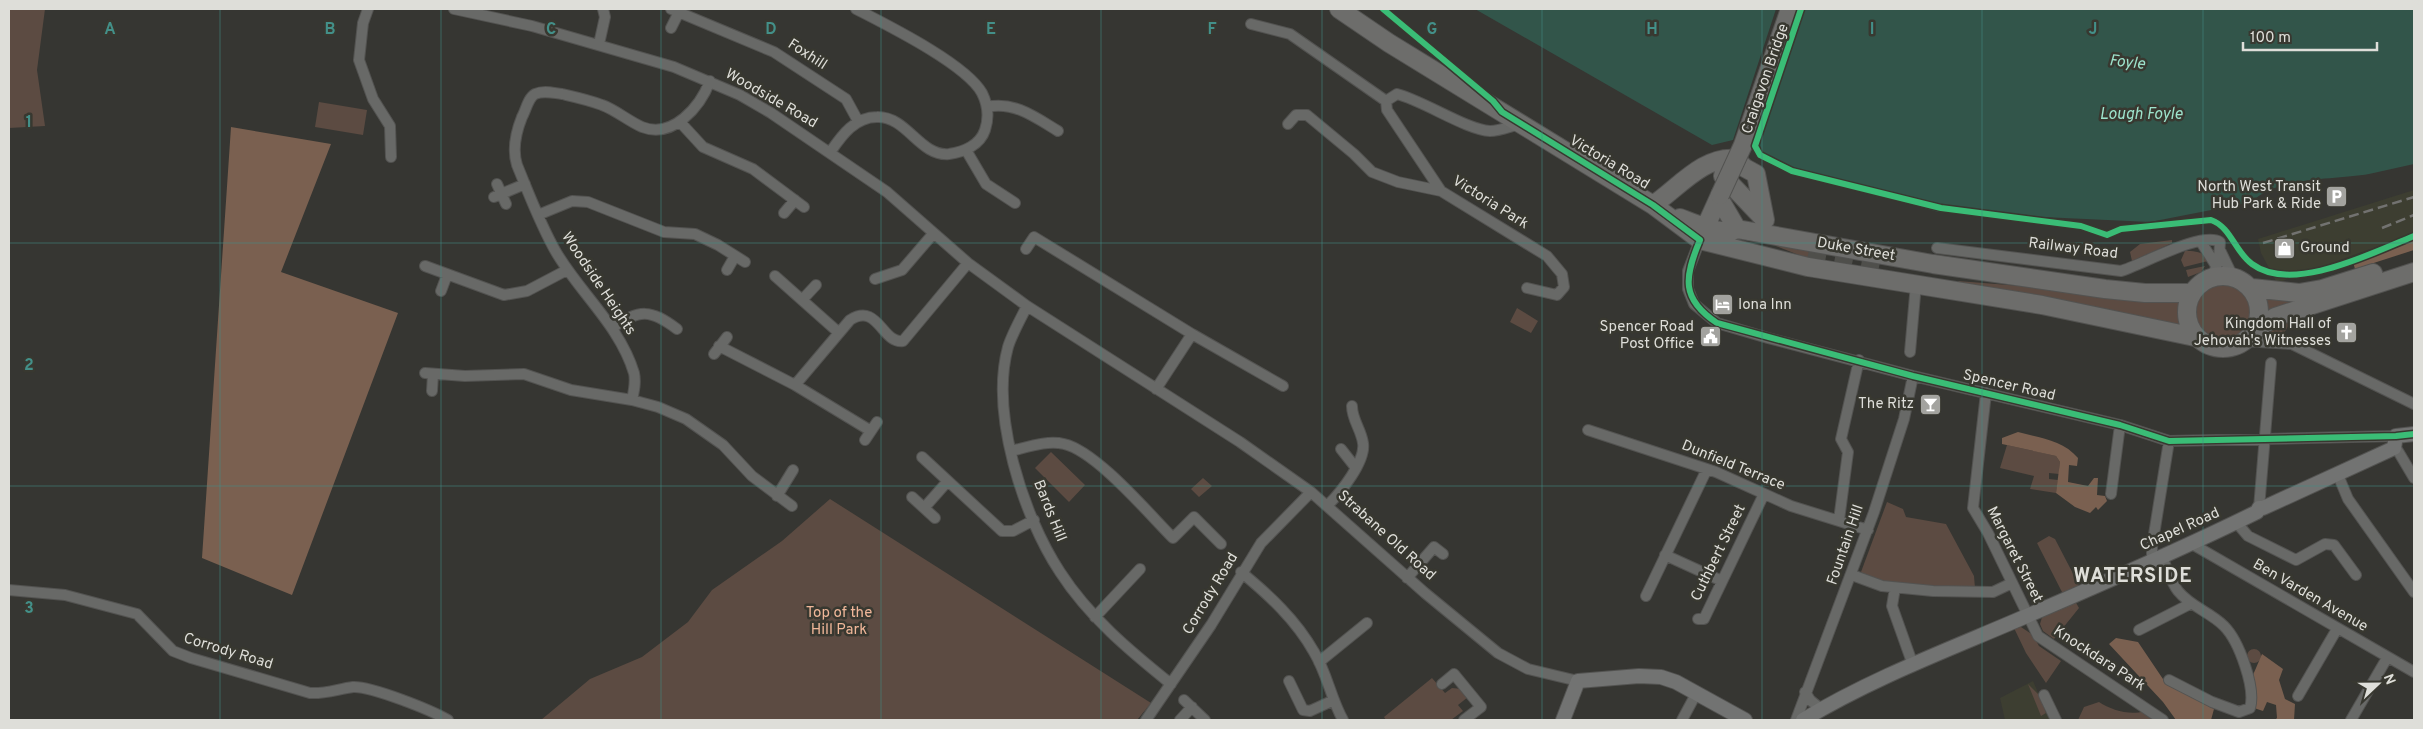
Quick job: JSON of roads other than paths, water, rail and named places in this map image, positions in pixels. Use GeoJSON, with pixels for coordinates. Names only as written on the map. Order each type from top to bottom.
{"type":"FeatureCollection","features":[{"type":"Feature","properties":{"kind":"highway","name":"Victoria Road"},"geometry":{"type":"LineString","coordinates":[[1339,9],[1389,43],[1669,216],[1702,234]]}},
{"type":"Feature","properties":{"kind":"highway","name":"Craigavon Bridge"},"geometry":{"type":"LineString","coordinates":[[1702,234],[1743,145],[1790,9]]}},
{"type":"Feature","properties":{"kind":"highway","name":"Craigavon Bridge"},"geometry":{"type":"LineString","coordinates":[[1737,229],[1722,192],[1723,176],[1729,158],[1741,143],[1745,168]]}},
{"type":"Feature","properties":{"kind":"highway"},"geometry":{"type":"LineString","coordinates":[[1653,205],[1712,161],[1729,158]]}},
{"type":"Feature","properties":{"kind":"highway"},"geometry":{"type":"LineString","coordinates":[[1684,182],[1701,176],[1722,192],[1738,189],[1767,222],[1756,174],[1745,168],[1740,178],[1722,192]]}},
{"type":"Feature","properties":{"kind":"highway","name":"Duke Street"},"geometry":{"type":"LineString","coordinates":[[1702,234],[1737,229],[1933,264],[2105,289],[2145,293],[2191,293]]}},
{"type":"Feature","properties":{"kind":"highway","name":"Duke Street"},"geometry":{"type":"LineString","coordinates":[[1702,234],[1808,267],[1922,279],[2009,274]]}},
{"type":"Feature","properties":{"kind":"highway"},"geometry":{"type":"LineString","coordinates":[[2252,288],[2299,293],[2322,290],[2414,260]]}},
{"type":"Feature","properties":{"kind":"highway","name":"Duke Street"},"geometry":{"type":"LineString","coordinates":[[1882,265],[1922,279],[1997,297],[2095,315],[2195,337]]}},
{"type":"Feature","properties":{"kind":"highway"},"geometry":{"type":"LineString","coordinates":[[2249,336],[2259,319],[2260,308],[2257,296],[2252,288],[2234,276],[2222,275],[2213,271],[2191,293],[2186,308],[2186,317],[2195,337],[2206,344],[2218,348],[2230,348],[2249,336],[2275,317],[2414,272]]}},
{"type":"Feature","properties":{"kind":"main road","name":"Chapel Road"},"geometry":{"type":"LineString","coordinates":[[1803,720],[1821,709],[1913,665],[2192,544],[2257,512],[2259,508],[2264,508],[2338,475],[2395,442],[2414,434]]}},
{"type":"Feature","properties":{"kind":"main road","name":"Strabane Old Road"},"geometry":{"type":"LineString","coordinates":[[1578,681],[1655,676],[1676,682],[1745,720]]}},
{"type":"Feature","properties":{"kind":"main road"},"geometry":{"type":"LineString","coordinates":[[1563,720],[1578,681]]}},
{"type":"Feature","properties":{"kind":"street"},"geometry":{"type":"LineString","coordinates":[[368,9],[363,23],[359,60],[373,100],[390,126],[391,157]]}},
{"type":"Feature","properties":{"kind":"street","name":"Woodside Road"},"geometry":{"type":"LineString","coordinates":[[454,9],[532,26],[599,44],[674,67],[710,81],[771,113],[830,151],[887,192],[968,263],[1028,306]]}},
{"type":"Feature","properties":{"kind":"street"},"geometry":{"type":"LineString","coordinates":[[599,44],[605,17],[603,9]]}},
{"type":"Feature","properties":{"kind":"street"},"geometry":{"type":"LineString","coordinates":[[830,151],[841,136],[858,121],[878,116],[898,122],[927,148],[947,154],[966,150],[984,133],[988,120],[982,93],[971,80],[946,61],[856,9]]}},
{"type":"Feature","properties":{"kind":"street"},"geometry":{"type":"LineString","coordinates":[[671,28],[675,10]]}},
{"type":"Feature","properties":{"kind":"street","name":"Foxhill"},"geometry":{"type":"LineString","coordinates":[[675,10],[774,52],[846,99],[858,121]]}},
{"type":"Feature","properties":{"kind":"street"},"geometry":{"type":"LineString","coordinates":[[1251,24],[1269,27],[1290,34],[1386,100],[1397,94],[1413,98],[1468,124],[1490,131],[1520,124]]}},
{"type":"Feature","properties":{"kind":"street","name":"Woodside Heights"},"geometry":{"type":"LineString","coordinates":[[632,400],[634,375],[612,328],[567,270],[524,184],[513,154],[518,127],[531,98],[536,94],[548,92],[603,106],[643,127],[653,130],[669,127],[689,115],[699,102],[710,81]]}},
{"type":"Feature","properties":{"kind":"street","name":"Victoria Park"},"geometry":{"type":"LineString","coordinates":[[1386,100],[1387,110],[1441,191],[1547,256],[1562,274],[1564,287],[1557,295],[1527,288]]}},
{"type":"Feature","properties":{"kind":"street"},"geometry":{"type":"LineString","coordinates":[[986,107],[1008,105],[1026,112],[1058,131]]}},
{"type":"Feature","properties":{"kind":"street"},"geometry":{"type":"LineString","coordinates":[[1288,124],[1296,115],[1306,115],[1354,154],[1372,172],[1398,182],[1422,185],[1441,191]]}},
{"type":"Feature","properties":{"kind":"street"},"geometry":{"type":"LineString","coordinates":[[680,122],[703,148],[753,168],[804,207]]}},
{"type":"Feature","properties":{"kind":"street"},"geometry":{"type":"LineString","coordinates":[[966,150],[986,184],[1015,203]]}},
{"type":"Feature","properties":{"kind":"street"},"geometry":{"type":"LineString","coordinates":[[497,184],[498,196],[506,204]]}},
{"type":"Feature","properties":{"kind":"street"},"geometry":{"type":"LineString","coordinates":[[498,196],[524,184]]}},
{"type":"Feature","properties":{"kind":"street"},"geometry":{"type":"LineString","coordinates":[[784,212],[795,200]]}},
{"type":"Feature","properties":{"kind":"street"},"geometry":{"type":"LineString","coordinates":[[538,215],[572,202],[588,202],[664,232],[695,234],[744,262]]}},
{"type":"Feature","properties":{"kind":"street"},"geometry":{"type":"LineString","coordinates":[[875,279],[902,270],[933,234]]}},
{"type":"Feature","properties":{"kind":"street","name":"Spencer Road"},"geometry":{"type":"LineString","coordinates":[[1702,234],[1688,272],[1688,289],[1694,304],[1717,323],[1914,376],[2120,425],[2169,441],[2264,438],[2395,442]]}},
{"type":"Feature","properties":{"kind":"street"},"geometry":{"type":"LineString","coordinates":[[1026,249],[1034,237],[1192,334],[1283,386]]}},
{"type":"Feature","properties":{"kind":"street","name":"Railway Road"},"geometry":{"type":"LineString","coordinates":[[1937,248],[2121,271],[2138,266],[2178,247],[2211,239],[2220,246]]}},
{"type":"Feature","properties":{"kind":"street"},"geometry":{"type":"LineString","coordinates":[[2201,242],[2213,271]]}},
{"type":"Feature","properties":{"kind":"street"},"geometry":{"type":"LineString","coordinates":[[2213,271],[2218,259],[2220,246]]}},
{"type":"Feature","properties":{"kind":"street"},"geometry":{"type":"LineString","coordinates":[[2220,246],[2234,276]]}},
{"type":"Feature","properties":{"kind":"street"},"geometry":{"type":"LineString","coordinates":[[727,270],[735,256]]}},
{"type":"Feature","properties":{"kind":"street"},"geometry":{"type":"LineString","coordinates":[[795,385],[838,332],[850,320],[863,314],[872,318],[899,342],[903,341],[968,263]]}},
{"type":"Feature","properties":{"kind":"street"},"geometry":{"type":"LineString","coordinates":[[425,266],[504,295],[527,291],[567,270]]}},
{"type":"Feature","properties":{"kind":"street"},"geometry":{"type":"LineString","coordinates":[[441,291],[447,275]]}},
{"type":"Feature","properties":{"kind":"street"},"geometry":{"type":"LineString","coordinates":[[775,276],[838,332]]}},
{"type":"Feature","properties":{"kind":"street"},"geometry":{"type":"LineString","coordinates":[[1910,352],[1922,279]]}},
{"type":"Feature","properties":{"kind":"street"},"geometry":{"type":"LineString","coordinates":[[802,300],[816,285]]}},
{"type":"Feature","properties":{"kind":"street","name":"Strabane Old Road"},"geometry":{"type":"LineString","coordinates":[[1028,306],[1240,442],[1311,492],[1328,505],[1407,578],[1498,653],[1528,669],[1578,681]]}},
{"type":"Feature","properties":{"kind":"street","name":"Bards Hill"},"geometry":{"type":"LineString","coordinates":[[1028,306],[1008,347],[1004,383],[1011,451],[1034,520],[1060,573],[1095,617],[1119,642],[1171,684]]}},
{"type":"Feature","properties":{"kind":"street"},"geometry":{"type":"LineString","coordinates":[[612,328],[630,316],[645,313],[658,315],[676,325]]}},
{"type":"Feature","properties":{"kind":"street"},"geometry":{"type":"LineString","coordinates":[[1156,389],[1192,334]]}},
{"type":"Feature","properties":{"kind":"street"},"geometry":{"type":"LineString","coordinates":[[2249,336],[2292,344],[2414,404]]}},
{"type":"Feature","properties":{"kind":"street"},"geometry":{"type":"LineString","coordinates":[[727,337],[716,350],[795,385],[871,431]]}},
{"type":"Feature","properties":{"kind":"street"},"geometry":{"type":"LineString","coordinates":[[1839,520],[1848,452],[1841,439],[1859,360]]}},
{"type":"Feature","properties":{"kind":"street"},"geometry":{"type":"LineString","coordinates":[[2259,508],[2271,363]]}},
{"type":"Feature","properties":{"kind":"street"},"geometry":{"type":"LineString","coordinates":[[432,390],[429,374],[465,376],[524,374],[571,390],[632,400],[658,407],[686,419],[723,445],[752,476],[792,506]]}},
{"type":"Feature","properties":{"kind":"street","name":"Fountain Hill"},"geometry":{"type":"LineString","coordinates":[[1796,720],[1805,692],[1868,530],[1904,419],[1914,376]]}},
{"type":"Feature","properties":{"kind":"street","name":"Margaret Street"},"geometry":{"type":"LineString","coordinates":[[1986,394],[1973,508],[2027,616]]}},
{"type":"Feature","properties":{"kind":"street"},"geometry":{"type":"LineString","coordinates":[[1328,505],[1363,456],[1363,443],[1352,415],[1352,406]]}},
{"type":"Feature","properties":{"kind":"street"},"geometry":{"type":"LineString","coordinates":[[865,440],[877,422]]}},
{"type":"Feature","properties":{"kind":"street"},"geometry":{"type":"LineString","coordinates":[[2111,494],[2120,425]]}},
{"type":"Feature","properties":{"kind":"street","name":"Dunfield Terrace"},"geometry":{"type":"LineString","coordinates":[[1588,430],[1707,469],[1791,506],[1868,530]]}},
{"type":"Feature","properties":{"kind":"street"},"geometry":{"type":"LineString","coordinates":[[2169,441],[2153,538],[2157,559],[2190,604],[2220,623],[2231,635],[2246,671],[2252,701],[2250,708],[2239,712],[2203,698],[2169,680]]}},
{"type":"Feature","properties":{"kind":"street"},"geometry":{"type":"LineString","coordinates":[[2395,442],[2398,451],[2414,478]]}},
{"type":"Feature","properties":{"kind":"street"},"geometry":{"type":"LineString","coordinates":[[1011,451],[1050,443],[1065,444],[1102,467],[1174,538],[1194,517],[1221,544]]}},
{"type":"Feature","properties":{"kind":"street"},"geometry":{"type":"LineString","coordinates":[[1341,449],[1356,468]]}},
{"type":"Feature","properties":{"kind":"street"},"geometry":{"type":"LineString","coordinates":[[922,457],[1002,531],[1013,530],[1034,520]]}},
{"type":"Feature","properties":{"kind":"street"},"geometry":{"type":"LineString","coordinates":[[1646,596],[1707,469]]}},
{"type":"Feature","properties":{"kind":"street"},"geometry":{"type":"LineString","coordinates":[[777,496],[793,470]]}},
{"type":"Feature","properties":{"kind":"street"},"geometry":{"type":"LineString","coordinates":[[2338,475],[2348,498],[2414,592]]}},
{"type":"Feature","properties":{"kind":"street"},"geometry":{"type":"LineString","coordinates":[[924,508],[947,482]]}},
{"type":"Feature","properties":{"kind":"street","name":"Corrody Road"},"geometry":{"type":"LineString","coordinates":[[1146,720],[1211,626],[1241,572],[1261,543],[1311,492]]}},
{"type":"Feature","properties":{"kind":"street","name":"Cuthbert Street"},"geometry":{"type":"LineString","coordinates":[[1698,619],[1704,619],[1764,494]]}},
{"type":"Feature","properties":{"kind":"street"},"geometry":{"type":"LineString","coordinates":[[912,497],[934,518]]}},
{"type":"Feature","properties":{"kind":"street"},"geometry":{"type":"LineString","coordinates":[[2236,522],[2248,536],[2296,560],[2325,544],[2334,545],[2356,575]]}},
{"type":"Feature","properties":{"kind":"street","name":"Ben Varden Avenue"},"geometry":{"type":"LineString","coordinates":[[2192,544],[2414,672]]}},
{"type":"Feature","properties":{"kind":"street"},"geometry":{"type":"LineString","coordinates":[[1407,578],[1434,547],[1443,554]]}},
{"type":"Feature","properties":{"kind":"street"},"geometry":{"type":"LineString","coordinates":[[1665,555],[1722,581]]}},
{"type":"Feature","properties":{"kind":"street"},"geometry":{"type":"LineString","coordinates":[[1095,617],[1140,569]]}},
{"type":"Feature","properties":{"kind":"street"},"geometry":{"type":"LineString","coordinates":[[1241,572],[1285,612],[1302,633],[1319,662],[1343,720]]}},
{"type":"Feature","properties":{"kind":"street"},"geometry":{"type":"LineString","coordinates":[[1852,575],[1862,580],[1895,588],[1993,592],[2012,583]]}},
{"type":"Feature","properties":{"kind":"street"},"geometry":{"type":"LineString","coordinates":[[1895,588],[1892,606],[1913,665]]}},
{"type":"Feature","properties":{"kind":"street","name":"Corrody Road"},"geometry":{"type":"LineString","coordinates":[[9,590],[65,594],[137,614],[173,651],[201,661],[310,693],[323,694],[354,687],[370,689],[448,720]]}},
{"type":"Feature","properties":{"kind":"street"},"geometry":{"type":"LineString","coordinates":[[2139,630],[2190,604]]}},
{"type":"Feature","properties":{"kind":"street","name":"Knockdara Park"},"geometry":{"type":"LineString","coordinates":[[2027,616],[2038,636],[2163,720]]}},
{"type":"Feature","properties":{"kind":"street"},"geometry":{"type":"LineString","coordinates":[[1319,662],[1367,624]]}},
{"type":"Feature","properties":{"kind":"street"},"geometry":{"type":"LineString","coordinates":[[2298,696],[2337,629]]}},
{"type":"Feature","properties":{"kind":"street"},"geometry":{"type":"LineString","coordinates":[[2351,720],[2387,658]]}},
{"type":"Feature","properties":{"kind":"street"},"geometry":{"type":"LineString","coordinates":[[1442,684],[1454,674],[1480,707],[1464,720]]}},
{"type":"Feature","properties":{"kind":"street"},"geometry":{"type":"LineString","coordinates":[[1289,680],[1303,710],[1310,711],[1334,700]]}},
{"type":"Feature","properties":{"kind":"street"},"geometry":{"type":"LineString","coordinates":[[1805,692],[1810,700],[1821,709]]}},
{"type":"Feature","properties":{"kind":"street"},"geometry":{"type":"LineString","coordinates":[[1682,720],[1696,694]]}},
{"type":"Feature","properties":{"kind":"street"},"geometry":{"type":"LineString","coordinates":[[2044,695],[2056,720]]}},
{"type":"Feature","properties":{"kind":"street"},"geometry":{"type":"LineString","coordinates":[[1180,720],[1188,704],[1206,720]]}},
{"type":"Feature","properties":{"kind":"water","name":"Lough Foyle"},"geometry":{"type":"Polygon","coordinates":[[[1475,9],[2414,9],[2414,164],[2369,174],[2291,183],[2263,194],[2252,202],[2150,222],[1938,212],[1797,171],[1761,154],[1757,147],[1733,140],[1712,145],[1475,9]]]}},
{"type":"Feature","properties":{"kind":"tunnel"},"geometry":{"type":"LineString","coordinates":[[1809,250],[1882,265]]}},
{"type":"Feature","properties":{"kind":"railway"},"geometry":{"type":"LineString","coordinates":[[2263,243],[2414,197]]}},
{"type":"Feature","properties":{"kind":"railway"},"geometry":{"type":"LineString","coordinates":[[2382,228],[2414,215]]}},
{"type":"Feature","properties":{"kind":"place","name":"North West Transit Hub Park & Ride"},"geometry":{"type":"Point","coordinates":[2337,196]}},
{"type":"Feature","properties":{"kind":"place","name":"Ground"},"geometry":{"type":"Point","coordinates":[2284,248]}},
{"type":"Feature","properties":{"kind":"place","name":"Iona Inn"},"geometry":{"type":"Point","coordinates":[1722,305]}},
{"type":"Feature","properties":{"kind":"place","name":"Kingdom Hall of Jehovah's Witnesses"},"geometry":{"type":"Point","coordinates":[2347,333]}},
{"type":"Feature","properties":{"kind":"place","name":"Spencer Road Post Office"},"geometry":{"type":"Point","coordinates":[1710,336]}},
{"type":"Feature","properties":{"kind":"place","name":"The Ritz"},"geometry":{"type":"Point","coordinates":[1930,404]}},
{"type":"Feature","properties":{"kind":"district","name":"WATERSIDE"},"geometry":{"type":"Point","coordinates":[2133,577]}},
{"type":"Feature","properties":{"kind":"water label","name":"Foyle"},"geometry":{"type":"Point","coordinates":[2127,63]}},
{"type":"Feature","properties":{"kind":"park label","name":"Top of the Hill Park"},"geometry":{"type":"Point","coordinates":[839,622]}}]}
